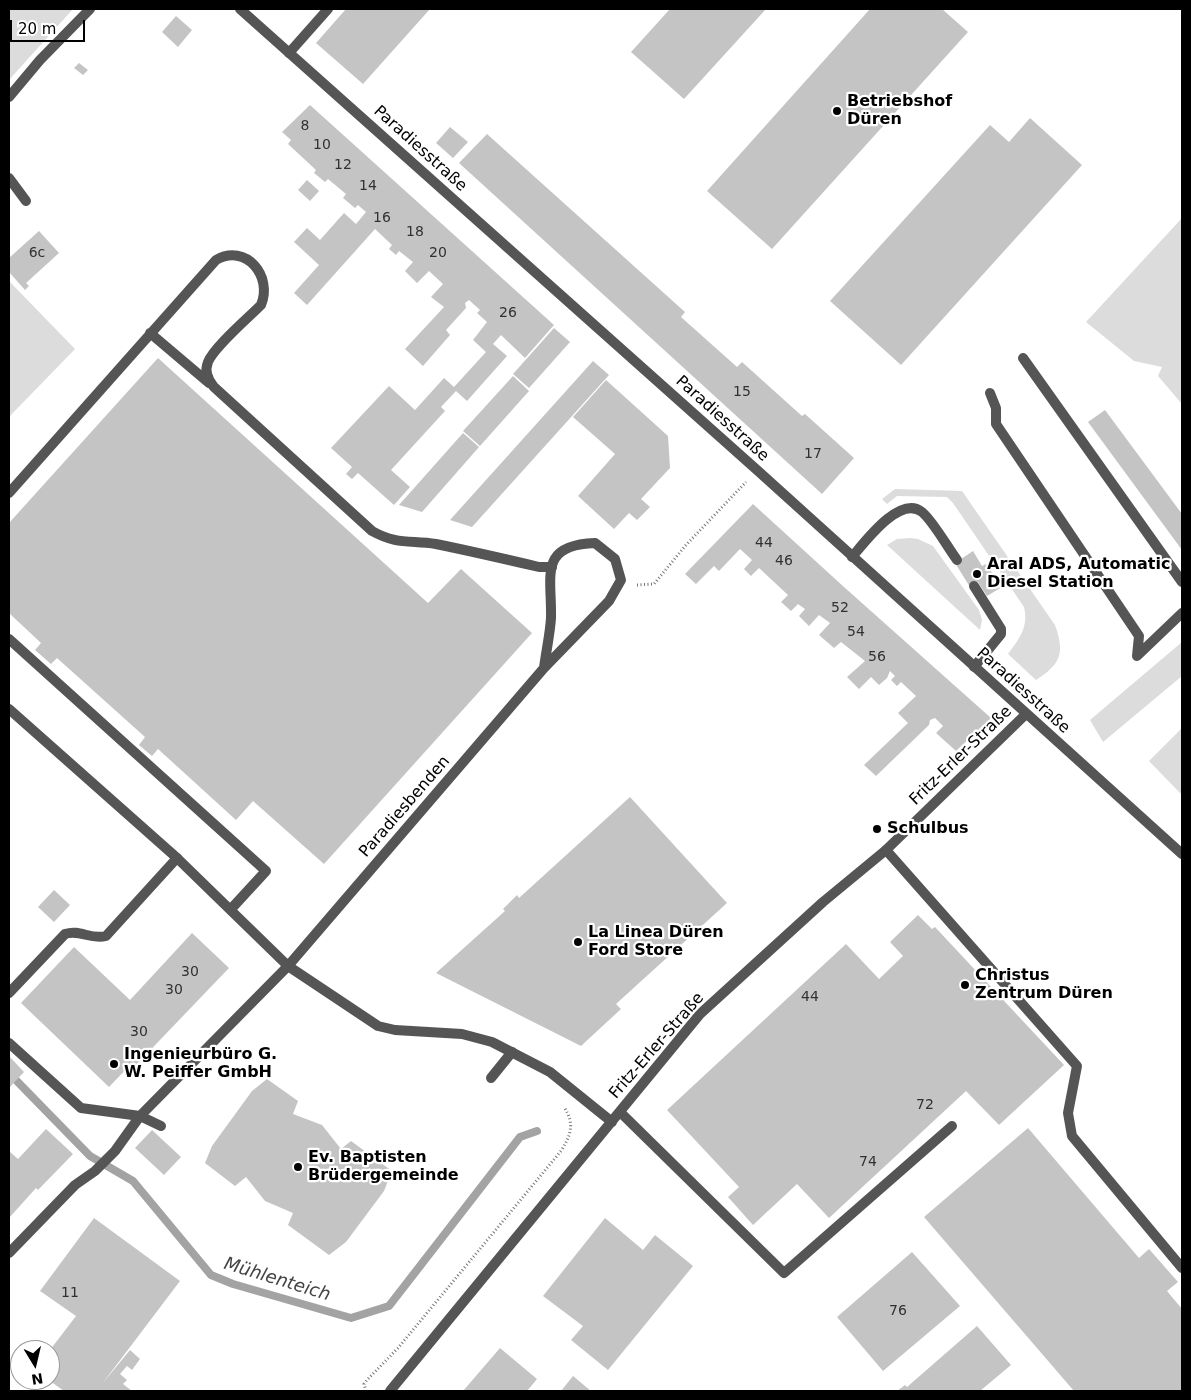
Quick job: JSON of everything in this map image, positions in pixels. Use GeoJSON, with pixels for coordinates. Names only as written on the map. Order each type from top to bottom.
{"type":"FeatureCollection","features":[{"type":"Feature","properties":{"kind":"street"},"geometry":{"type":"LineString","coordinates":[[9,98],[40,60],[90,9]]}},
{"type":"Feature","properties":{"kind":"street","name":"Paradiesstraße"},"geometry":{"type":"LineString","coordinates":[[240,9],[757,470],[1182,854]]}},
{"type":"Feature","properties":{"kind":"street"},"geometry":{"type":"LineString","coordinates":[[289,52],[328,9]]}},
{"type":"Feature","properties":{"kind":"street"},"geometry":{"type":"LineString","coordinates":[[9,178],[26,201]]}},
{"type":"Feature","properties":{"kind":"street"},"geometry":{"type":"LineString","coordinates":[[9,493],[216,260],[226,254],[239,254],[248,260],[261,276],[265,285],[265,296],[261,305],[215,352],[207,363],[206,377],[214,387]]}},
{"type":"Feature","properties":{"kind":"street"},"geometry":{"type":"LineString","coordinates":[[150,333],[214,387],[372,531],[386,539],[433,544],[539,567],[552,567],[548,577],[551,618],[544,668]]}},
{"type":"Feature","properties":{"kind":"street"},"geometry":{"type":"LineString","coordinates":[[1023,358],[1182,582]]}},
{"type":"Feature","properties":{"kind":"street"},"geometry":{"type":"LineString","coordinates":[[990,393],[996,408],[996,424],[1139,636],[1137,656],[1182,613]]}},
{"type":"Feature","properties":{"kind":"street"},"geometry":{"type":"LineString","coordinates":[[852,557],[879,526],[892,515],[912,509],[922,512],[957,560]]}},
{"type":"Feature","properties":{"kind":"street","name":"Paradiesbenden"},"geometry":{"type":"LineString","coordinates":[[9,1253],[75,1184],[95,1171],[115,1151],[140,1116],[288,966],[544,668],[609,602],[621,580],[615,559],[595,543],[577,544],[564,551],[557,555],[552,567]]}},
{"type":"Feature","properties":{"kind":"street"},"geometry":{"type":"LineString","coordinates":[[974,586],[1001,629],[1001,634],[974,667]]}},
{"type":"Feature","properties":{"kind":"street"},"geometry":{"type":"LineString","coordinates":[[9,639],[266,871],[231,909]]}},
{"type":"Feature","properties":{"kind":"street"},"geometry":{"type":"LineString","coordinates":[[9,709],[177,858],[288,966],[378,1026],[395,1030],[474,1036],[512,1052],[550,1072],[612,1122]]}},
{"type":"Feature","properties":{"kind":"street","name":"Fritz-Erler-Straße"},"geometry":{"type":"LineString","coordinates":[[390,1391],[700,1014],[823,902],[886,850],[1026,714]]}},
{"type":"Feature","properties":{"kind":"street"},"geometry":{"type":"LineString","coordinates":[[886,850],[1077,1066],[1068,1113],[1072,1136],[1182,1268]]}},
{"type":"Feature","properties":{"kind":"street"},"geometry":{"type":"LineString","coordinates":[[9,992],[65,934],[74,931],[98,938],[106,936],[177,858]]}},
{"type":"Feature","properties":{"kind":"street"},"geometry":{"type":"LineString","coordinates":[[9,1042],[81,1108],[140,1116],[161,1126]]}},
{"type":"Feature","properties":{"kind":"street"},"geometry":{"type":"LineString","coordinates":[[491,1078],[512,1052]]}},
{"type":"Feature","properties":{"kind":"street"},"geometry":{"type":"LineString","coordinates":[[620,1112],[784,1273],[952,1126]]}},
{"type":"Feature","properties":{"kind":"path"},"geometry":{"type":"LineString","coordinates":[[609,602],[631,586],[654,584],[686,545],[757,470]]}},
{"type":"Feature","properties":{"kind":"path"},"geometry":{"type":"LineString","coordinates":[[366,1391],[364,1384],[367,1380],[398,1348],[561,1151],[571,1131],[570,1116],[562,1104]]}},
{"type":"Feature","properties":{"kind":"shaded area"},"geometry":{"type":"Polygon","coordinates":[[[9,9],[73,9],[9,80],[9,9]]]}},
{"type":"Feature","properties":{"kind":"shaded area"},"geometry":{"type":"Polygon","coordinates":[[[1182,218],[1182,404],[1158,376],[1162,367],[1134,361],[1086,322],[1182,218]]]}},
{"type":"Feature","properties":{"kind":"shaded area"},"geometry":{"type":"Polygon","coordinates":[[[9,281],[75,349],[9,417],[9,281]]]}},
{"type":"Feature","properties":{"kind":"shaded area"},"geometry":{"type":"Polygon","coordinates":[[[895,489],[962,491],[1055,625],[1060,650],[1059,657],[1051,669],[1036,680],[1008,654],[1024,627],[1024,607],[953,503],[947,497],[897,496],[887,504],[882,499],[895,489]]]}},
{"type":"Feature","properties":{"kind":"shaded area"},"geometry":{"type":"Polygon","coordinates":[[[897,539],[918,539],[933,546],[979,610],[982,620],[980,630],[887,545],[897,539]]]}},
{"type":"Feature","properties":{"kind":"shaded area"},"geometry":{"type":"Polygon","coordinates":[[[1182,642],[1182,676],[1103,742],[1090,720],[1182,642]]]}},
{"type":"Feature","properties":{"kind":"shaded area"},"geometry":{"type":"Polygon","coordinates":[[[1182,728],[1182,795],[1149,761],[1182,728]]]}},
{"type":"Feature","properties":{"kind":"building"},"geometry":{"type":"Polygon","coordinates":[[[346,9],[430,9],[363,84],[316,43],[346,9]]]}},
{"type":"Feature","properties":{"kind":"building"},"geometry":{"type":"Polygon","coordinates":[[[670,9],[766,9],[684,99],[631,52],[670,9]]]}},
{"type":"Feature","properties":{"kind":"building","name":"Betriebshof Düren"},"geometry":{"type":"Polygon","coordinates":[[[870,9],[942,9],[968,32],[772,249],[707,191],[870,9]]]}},
{"type":"Feature","properties":{"kind":"building"},"geometry":{"type":"Polygon","coordinates":[[[176,16],[192,30],[178,47],[162,32],[176,16]]]}},
{"type":"Feature","properties":{"kind":"building"},"geometry":{"type":"Polygon","coordinates":[[[79,63],[88,70],[83,75],[74,68],[79,63]]]}},
{"type":"Feature","properties":{"kind":"building"},"geometry":{"type":"Polygon","coordinates":[[[310,105],[554,325],[525,358],[501,335],[493,344],[507,356],[467,401],[456,391],[441,407],[445,411],[391,470],[410,487],[394,505],[358,473],[352,479],[346,474],[352,467],[331,448],[389,386],[415,410],[444,378],[454,387],[486,352],[473,340],[487,322],[477,313],[480,310],[469,300],[465,303],[466,308],[446,330],[450,335],[423,366],[405,349],[444,307],[431,297],[443,284],[429,271],[417,283],[405,271],[413,262],[399,251],[396,255],[389,249],[392,245],[375,229],[307,305],[294,293],[319,265],[294,242],[307,228],[320,240],[344,213],[356,224],[366,212],[358,205],[355,208],[343,198],[346,194],[328,179],[325,182],[314,173],[316,170],[288,144],[291,140],[282,132],[310,105]]]}},
{"type":"Feature","properties":{"kind":"building"},"geometry":{"type":"Polygon","coordinates":[[[1030,118],[1082,165],[901,365],[830,301],[990,125],[1009,142],[1030,118]]]}},
{"type":"Feature","properties":{"kind":"building"},"geometry":{"type":"Polygon","coordinates":[[[450,127],[468,142],[453,158],[436,143],[450,127]]]}},
{"type":"Feature","properties":{"kind":"building"},"geometry":{"type":"Polygon","coordinates":[[[487,134],[685,312],[681,317],[737,367],[742,362],[802,416],[805,414],[854,458],[822,494],[459,163],[487,134]]]}},
{"type":"Feature","properties":{"kind":"building"},"geometry":{"type":"Polygon","coordinates":[[[307,180],[319,191],[310,201],[298,190],[307,180]]]}},
{"type":"Feature","properties":{"kind":"building"},"geometry":{"type":"Polygon","coordinates":[[[39,231],[59,253],[26,283],[29,286],[25,290],[9,272],[9,258],[39,231]]]}},
{"type":"Feature","properties":{"kind":"building"},"geometry":{"type":"Polygon","coordinates":[[[554,328],[570,342],[529,388],[513,374],[554,328]]]}},
{"type":"Feature","properties":{"kind":"building"},"geometry":{"type":"Polygon","coordinates":[[[158,358],[428,603],[461,569],[532,633],[324,864],[253,801],[236,820],[158,749],[152,756],[139,745],[145,737],[57,658],[51,664],[35,650],[41,643],[9,613],[9,523],[158,358]]]}},
{"type":"Feature","properties":{"kind":"building"},"geometry":{"type":"Polygon","coordinates":[[[593,361],[609,375],[472,527],[450,520],[593,361]]]}},
{"type":"Feature","properties":{"kind":"building"},"geometry":{"type":"Polygon","coordinates":[[[513,376],[529,391],[480,446],[463,431],[513,376]]]}},
{"type":"Feature","properties":{"kind":"building"},"geometry":{"type":"Polygon","coordinates":[[[606,380],[668,436],[670,468],[641,499],[650,507],[637,520],[629,513],[614,529],[578,496],[615,454],[573,417],[606,380]]]}},
{"type":"Feature","properties":{"kind":"building"},"geometry":{"type":"Polygon","coordinates":[[[1105,410],[1182,514],[1182,550],[1088,422],[1105,410]]]}},
{"type":"Feature","properties":{"kind":"building"},"geometry":{"type":"Polygon","coordinates":[[[463,433],[479,447],[422,512],[399,505],[463,433]]]}},
{"type":"Feature","properties":{"kind":"building"},"geometry":{"type":"Polygon","coordinates":[[[753,504],[991,718],[956,751],[936,733],[943,726],[935,718],[930,720],[929,725],[876,776],[864,765],[908,723],[898,713],[916,696],[901,682],[897,686],[891,680],[895,676],[890,671],[887,678],[879,685],[871,677],[859,689],[847,677],[865,661],[841,642],[834,648],[819,635],[830,623],[819,615],[809,626],[799,616],[805,609],[798,604],[791,611],[781,602],[788,595],[759,568],[751,576],[744,569],[752,560],[740,549],[719,571],[714,566],[696,584],[685,574],[753,504]]]}},
{"type":"Feature","properties":{"kind":"building","name":"Aral ADS, Automatic Diesel Station"},"geometry":{"type":"Polygon","coordinates":[[[973,551],[982,566],[986,564],[1002,587],[987,596],[978,582],[970,587],[955,563],[973,551]]]}},
{"type":"Feature","properties":{"kind":"building","name":"La Linea Düren Ford Store"},"geometry":{"type":"Polygon","coordinates":[[[630,797],[727,903],[616,1004],[621,1009],[581,1046],[436,973],[505,911],[503,909],[517,895],[519,898],[630,797]]]}},
{"type":"Feature","properties":{"kind":"building"},"geometry":{"type":"Polygon","coordinates":[[[54,890],[70,905],[54,922],[38,907],[54,890]]]}},
{"type":"Feature","properties":{"kind":"building"},"geometry":{"type":"Polygon","coordinates":[[[918,915],[932,929],[935,927],[1064,1065],[999,1125],[966,1091],[829,1218],[797,1184],[753,1225],[728,1197],[739,1187],[667,1110],[846,944],[879,979],[903,956],[890,942],[918,915]]]}},
{"type":"Feature","properties":{"kind":"building"},"geometry":{"type":"Polygon","coordinates":[[[192,933],[229,968],[136,1065],[133,1062],[109,1087],[21,1003],[74,947],[130,1000],[192,933]]]}},
{"type":"Feature","properties":{"kind":"building"},"geometry":{"type":"Polygon","coordinates":[[[9,1056],[24,1072],[9,1088],[9,1056]]]}},
{"type":"Feature","properties":{"kind":"building","name":"Ev. Baptisten Brüdergemeinde"},"geometry":{"type":"Polygon","coordinates":[[[267,1079],[298,1101],[293,1114],[322,1125],[341,1149],[351,1141],[392,1171],[384,1191],[346,1242],[329,1255],[288,1225],[293,1213],[265,1201],[246,1177],[235,1186],[205,1163],[212,1146],[252,1091],[267,1079]]]}},
{"type":"Feature","properties":{"kind":"building"},"geometry":{"type":"Polygon","coordinates":[[[1028,1128],[1139,1258],[1149,1249],[1178,1282],[1167,1291],[1182,1309],[1182,1391],[1074,1391],[924,1217],[1028,1128]]]}},
{"type":"Feature","properties":{"kind":"building"},"geometry":{"type":"Polygon","coordinates":[[[46,1129],[73,1154],[38,1190],[36,1188],[9,1218],[9,1151],[18,1159],[46,1129]]]}},
{"type":"Feature","properties":{"kind":"building"},"geometry":{"type":"Polygon","coordinates":[[[152,1130],[181,1157],[164,1175],[135,1148],[152,1130]]]}},
{"type":"Feature","properties":{"kind":"building"},"geometry":{"type":"Polygon","coordinates":[[[94,1218],[180,1281],[102,1384],[130,1350],[140,1359],[132,1370],[127,1366],[120,1374],[127,1380],[123,1384],[132,1391],[64,1391],[60,1388],[60,1340],[58,1340],[76,1316],[40,1291],[94,1218]]]}},
{"type":"Feature","properties":{"kind":"building"},"geometry":{"type":"Polygon","coordinates":[[[605,1218],[643,1250],[655,1235],[693,1266],[608,1370],[571,1340],[583,1326],[543,1296],[605,1218]]]}},
{"type":"Feature","properties":{"kind":"building"},"geometry":{"type":"Polygon","coordinates":[[[912,1252],[960,1306],[883,1371],[837,1317],[912,1252]]]}},
{"type":"Feature","properties":{"kind":"building"},"geometry":{"type":"Polygon","coordinates":[[[977,1326],[1011,1365],[980,1391],[897,1391],[905,1385],[907,1387],[977,1326]]]}},
{"type":"Feature","properties":{"kind":"building"},"geometry":{"type":"Polygon","coordinates":[[[500,1348],[537,1379],[527,1391],[463,1391],[500,1348]]]}},
{"type":"Feature","properties":{"kind":"building"},"geometry":{"type":"Polygon","coordinates":[[[573,1376],[591,1391],[561,1391],[573,1376]]]}},
{"type":"Feature","properties":{"kind":"waterway","name":"Mühlenteich"},"geometry":{"type":"LineString","coordinates":[[9,1073],[90,1156],[133,1181],[211,1275],[233,1284],[351,1318],[389,1306],[520,1137],[537,1131]]}},
{"type":"Feature","properties":{"kind":"place","name":"Betriebshof Düren"},"geometry":{"type":"Point","coordinates":[837,111]}},
{"type":"Feature","properties":{"kind":"place","name":"Aral ADS, Automatic Diesel Station"},"geometry":{"type":"Point","coordinates":[977,574]}},
{"type":"Feature","properties":{"kind":"place","name":"Schulbus"},"geometry":{"type":"Point","coordinates":[877,829]}},
{"type":"Feature","properties":{"kind":"place","name":"La Linea Düren Ford Store"},"geometry":{"type":"Point","coordinates":[578,942]}},
{"type":"Feature","properties":{"kind":"place","name":"Christus Zentrum Düren"},"geometry":{"type":"Point","coordinates":[965,985]}},
{"type":"Feature","properties":{"kind":"place","name":"Ingenieurbüro G. W. Peiffer GmbH"},"geometry":{"type":"Point","coordinates":[114,1064]}},
{"type":"Feature","properties":{"kind":"place","name":"Ev. Baptisten Brüdergemeinde"},"geometry":{"type":"Point","coordinates":[298,1167]}}]}
